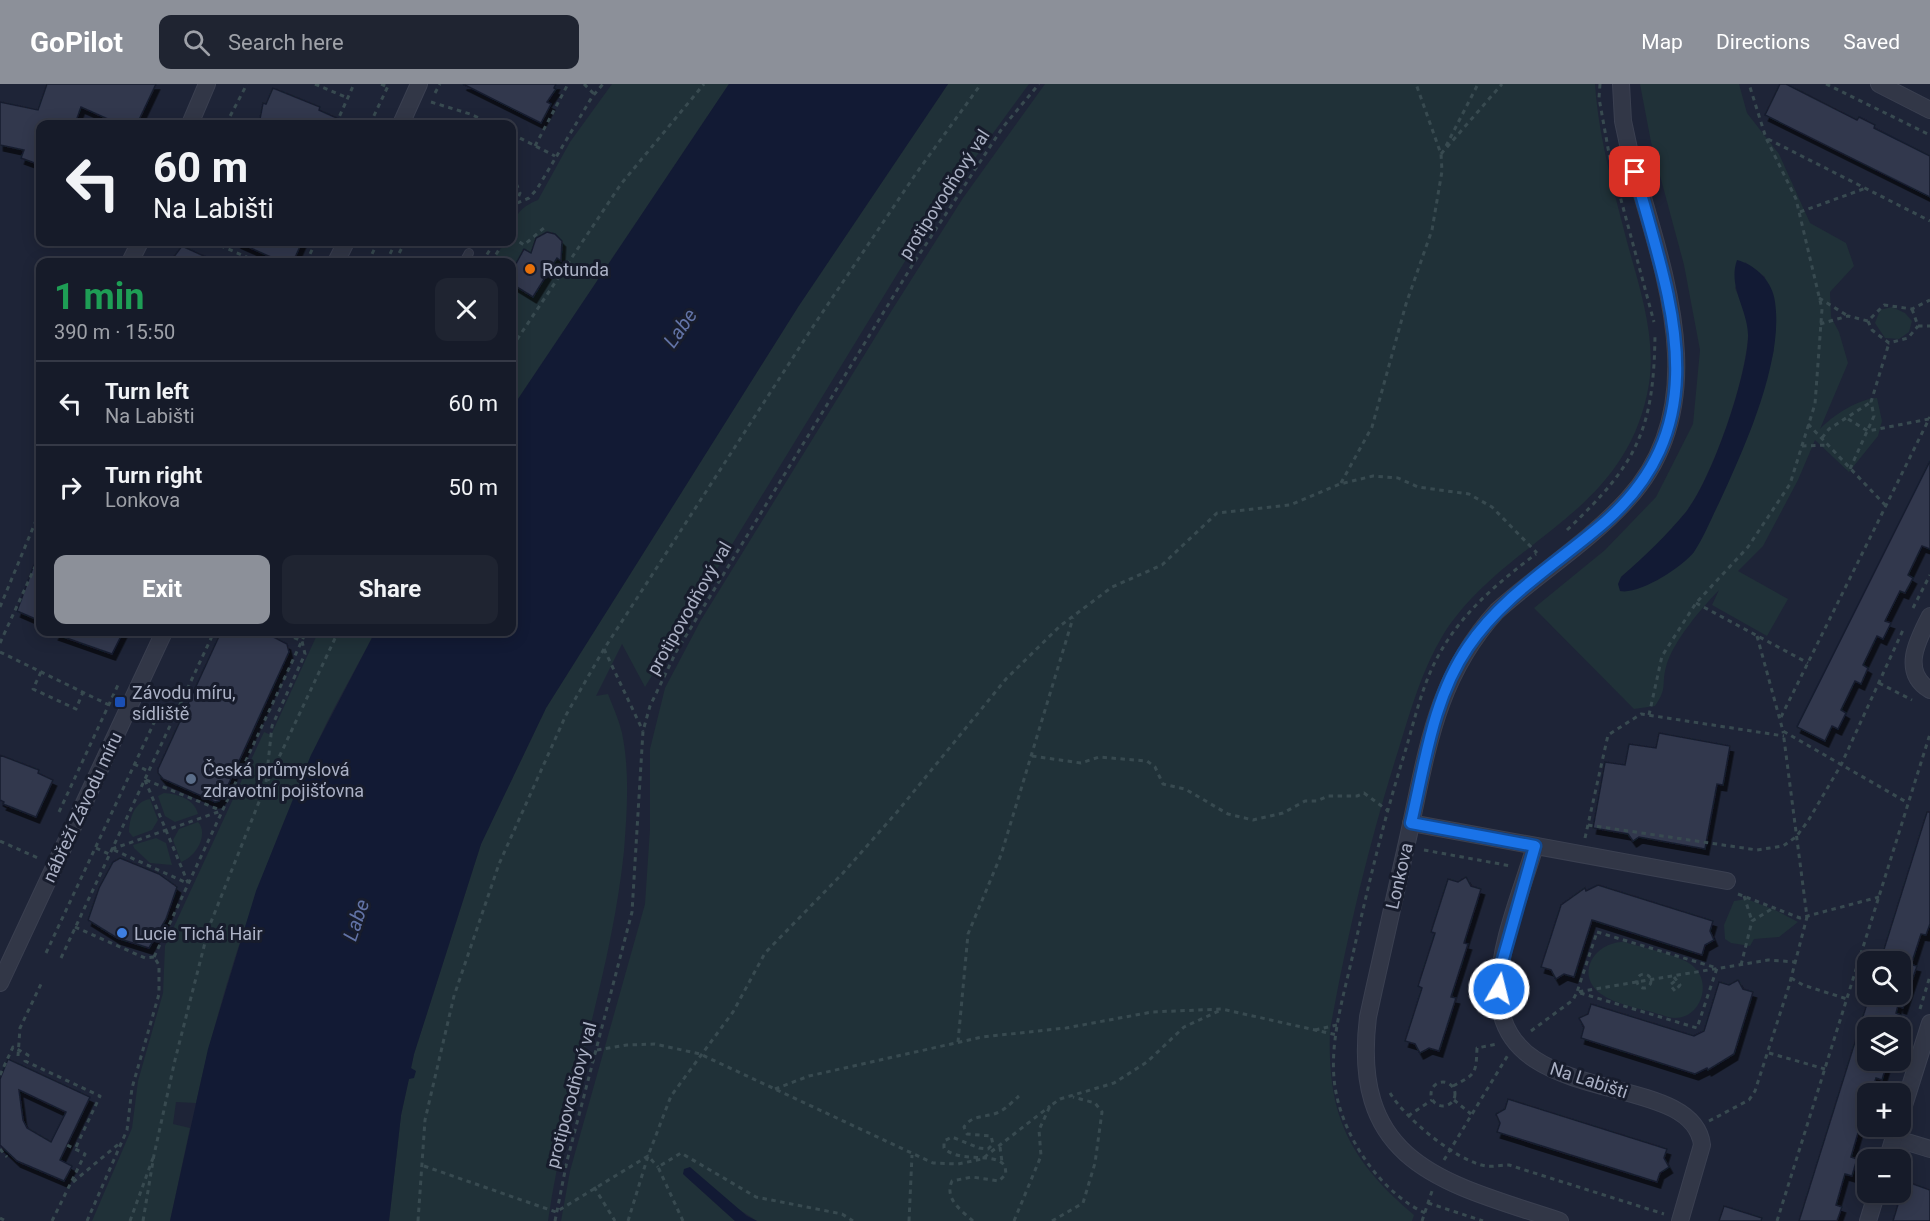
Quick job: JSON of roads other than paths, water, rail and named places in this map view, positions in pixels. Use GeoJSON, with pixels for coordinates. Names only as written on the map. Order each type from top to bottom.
{"type":"FeatureCollection","features":[{"type":"Feature","properties":{"kind":"street"},"geometry":{"type":"LineString","coordinates":[[192,120],[207,84]]}},
{"type":"Feature","properties":{"kind":"street"},"geometry":{"type":"LineString","coordinates":[[403,120],[419,84]]}},
{"type":"Feature","properties":{"kind":"street","name":"Lonkova"},"geometry":{"type":"LineString","coordinates":[[1560,1221],[1438,1177],[1412,1161],[1386,1129],[1376,1108],[1366,1065],[1368,1017],[1411,823],[1443,694],[1467,648],[1497,611],[1606,521],[1629,498],[1647,472],[1664,439],[1672,410],[1677,376],[1677,338],[1627,139],[1621,84]]}},
{"type":"Feature","properties":{"kind":"street"},"geometry":{"type":"LineString","coordinates":[[1879,84],[1930,110]]}},
{"type":"Feature","properties":{"kind":"street"},"geometry":{"type":"LineString","coordinates":[[1925,697],[1913,661],[1915,648],[1930,616]]}},
{"type":"Feature","properties":{"kind":"street","name":"nábřeží Závodu míru"},"geometry":{"type":"LineString","coordinates":[[0,983],[162,636]]}},
{"type":"Feature","properties":{"kind":"street"},"geometry":{"type":"LineString","coordinates":[[1411,823],[1727,881]]}},
{"type":"Feature","properties":{"kind":"street","name":"Na Labišti"},"geometry":{"type":"LineString","coordinates":[[1535,846],[1503,957],[1499,989],[1510,1042],[1545,1066],[1671,1108],[1687,1117],[1701,1136],[1700,1156],[1674,1218]]}},
{"type":"Feature","properties":{"kind":"street"},"geometry":{"type":"LineString","coordinates":[[1911,1083],[1930,1023]]}},
{"type":"Feature","properties":{"kind":"street"},"geometry":{"type":"LineString","coordinates":[[1906,1137],[1930,1149]]}},
{"type":"Feature","properties":{"kind":"street"},"geometry":{"type":"LineString","coordinates":[[1868,1221],[1874,1203]]}},
{"type":"Feature","properties":{"kind":"lane"},"geometry":{"type":"LineString","coordinates":[[466,258],[469,254]]}},
{"type":"Feature","properties":{"kind":"water","name":"Labe"},"geometry":{"type":"Polygon","coordinates":[[[729,84],[948,84],[798,307],[546,708],[481,844],[414,1054],[411,1068],[416,1071],[414,1078],[409,1079],[401,1115],[389,1221],[170,1221],[208,1049],[256,891],[311,755],[373,636],[516,636],[516,402],[729,84]]]}},
{"type":"Feature","properties":{"kind":"water"},"geometry":{"type":"Polygon","coordinates":[[[1737,260],[1757,270],[1767,281],[1774,295],[1776,325],[1774,351],[1760,404],[1729,481],[1694,552],[1680,565],[1648,585],[1638,589],[1620,591],[1618,584],[1621,577],[1671,529],[1696,497],[1726,429],[1741,380],[1748,340],[1746,319],[1735,280],[1737,260]]]}},
{"type":"Feature","properties":{"kind":"water"},"geometry":{"type":"Polygon","coordinates":[[[690,1167],[747,1216],[757,1221],[735,1221],[683,1174],[684,1169],[690,1167]]]}},
{"type":"Feature","properties":{"kind":"place","name":"Rotunda"},"geometry":{"type":"Point","coordinates":[530,269]}},
{"type":"Feature","properties":{"kind":"place","name":"Závodu míru, sídliště"},"geometry":{"type":"Point","coordinates":[120,702]}},
{"type":"Feature","properties":{"kind":"place","name":"Česká průmyslová zdravotní pojišťovna"},"geometry":{"type":"Point","coordinates":[191,779]}},
{"type":"Feature","properties":{"kind":"place","name":"Lucie Tichá Hair"},"geometry":{"type":"Point","coordinates":[122,933]}}]}
